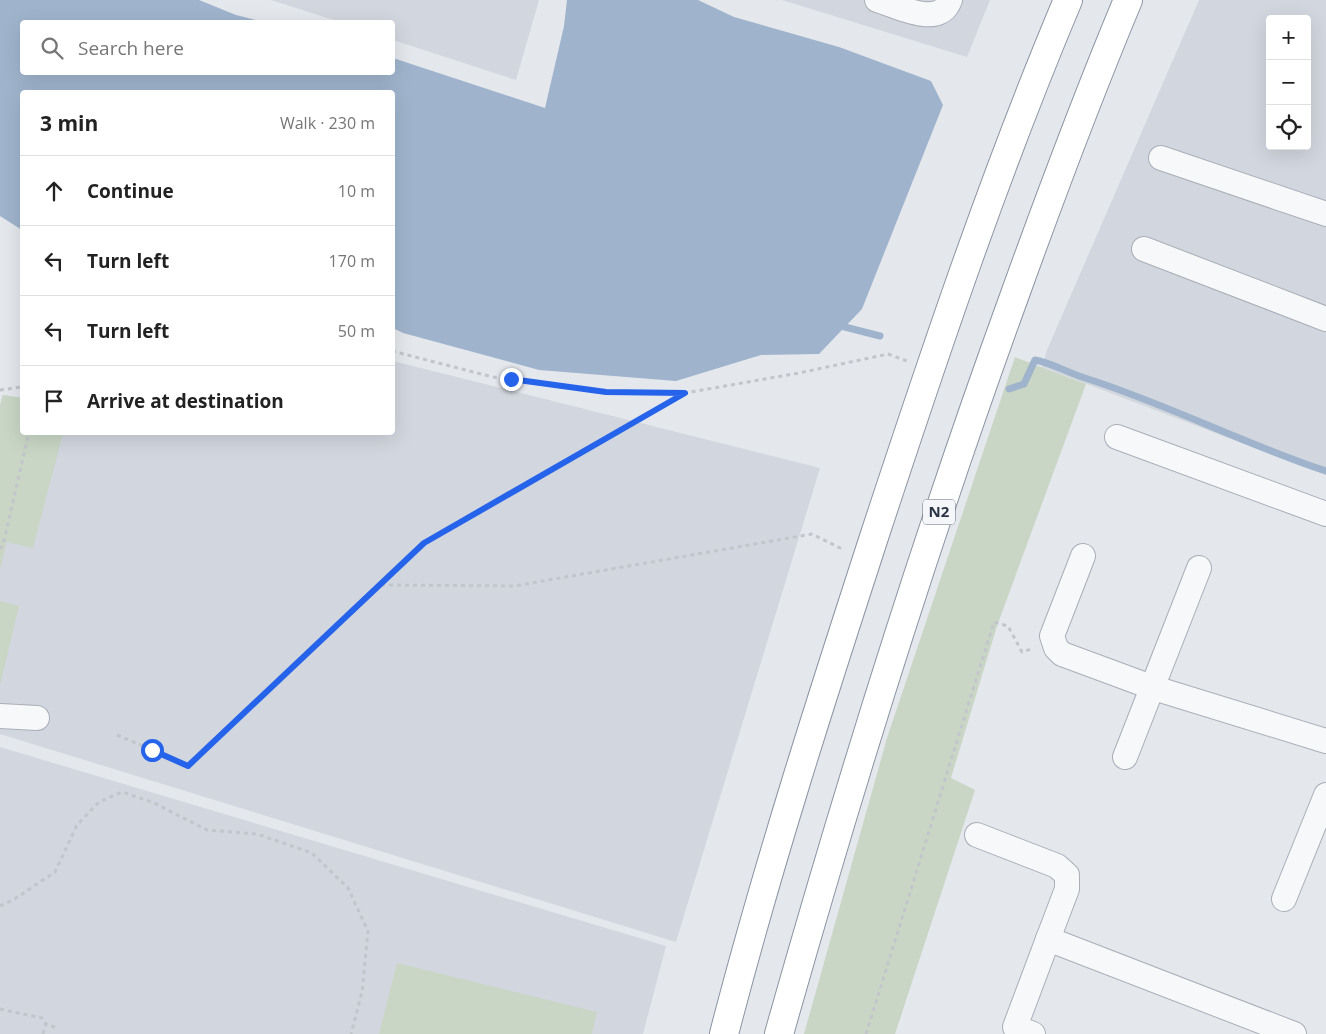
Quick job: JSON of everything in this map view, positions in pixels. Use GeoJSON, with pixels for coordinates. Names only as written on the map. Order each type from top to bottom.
{"type":"FeatureCollection","features":[{"type":"Feature","properties":{"kind":"highway"},"geometry":{"type":"LineString","coordinates":[[724,1034],[794,788],[866,560],[929,370],[988,206],[1068,0]]}},
{"type":"Feature","properties":{"kind":"highway","name":"N2"},"geometry":{"type":"LineString","coordinates":[[779,1034],[824,875],[962,441],[1083,108],[1128,0]]}},
{"type":"Feature","properties":{"kind":"street"},"geometry":{"type":"LineString","coordinates":[[878,0],[931,15],[944,10],[950,0]]}},
{"type":"Feature","properties":{"kind":"street"},"geometry":{"type":"LineString","coordinates":[[1161,158],[1326,214]]}},
{"type":"Feature","properties":{"kind":"street"},"geometry":{"type":"LineString","coordinates":[[1144,249],[1326,319]]}},
{"type":"Feature","properties":{"kind":"street"},"geometry":{"type":"LineString","coordinates":[[1117,437],[1326,514]]}},
{"type":"Feature","properties":{"kind":"street"},"geometry":{"type":"LineString","coordinates":[[1083,556],[1052,636],[1054,643],[1062,654],[1154,688],[1326,742]]}},
{"type":"Feature","properties":{"kind":"street"},"geometry":{"type":"LineString","coordinates":[[1125,756],[1154,688],[1199,568]]}},
{"type":"Feature","properties":{"kind":"street"},"geometry":{"type":"LineString","coordinates":[[0,716],[37,718]]}},
{"type":"Feature","properties":{"kind":"street"},"geometry":{"type":"LineString","coordinates":[[1284,899],[1326,795]]}},
{"type":"Feature","properties":{"kind":"street"},"geometry":{"type":"LineString","coordinates":[[977,835],[1057,866],[1067,875],[1067,889],[1048,939],[1020,1032]]}},
{"type":"Feature","properties":{"kind":"street"},"geometry":{"type":"LineString","coordinates":[[1048,939],[1294,1034]]}},
{"type":"Feature","properties":{"kind":"path"},"geometry":{"type":"LineString","coordinates":[[395,352],[502,378],[606,392],[685,393],[799,374],[888,354],[929,370]]}},
{"type":"Feature","properties":{"kind":"path"},"geometry":{"type":"LineString","coordinates":[[0,390],[20,387]]}},
{"type":"Feature","properties":{"kind":"path"},"geometry":{"type":"LineString","coordinates":[[117,735],[188,766],[424,543],[685,393]]}},
{"type":"Feature","properties":{"kind":"path"},"geometry":{"type":"LineString","coordinates":[[0,548],[3,545],[28,435]]}},
{"type":"Feature","properties":{"kind":"path"},"geometry":{"type":"LineString","coordinates":[[380,585],[514,586],[812,534],[866,560]]}},
{"type":"Feature","properties":{"kind":"path"},"geometry":{"type":"LineString","coordinates":[[866,1034],[994,622],[1008,626],[1022,652],[1054,643]]}},
{"type":"Feature","properties":{"kind":"path"},"geometry":{"type":"LineString","coordinates":[[0,906],[13,900],[55,872],[77,825],[99,802],[122,792],[152,802],[207,830],[257,834],[312,853],[348,888],[368,931],[362,992],[351,1034]]}},
{"type":"Feature","properties":{"kind":"path"},"geometry":{"type":"LineString","coordinates":[[0,1009],[42,1018],[46,1024],[57,1028]]}},
{"type":"Feature","properties":{"kind":"path"},"geometry":{"type":"LineString","coordinates":[[43,1034],[46,1024]]}},
{"type":"Feature","properties":{"kind":"shaded area"},"geometry":{"type":"Polygon","coordinates":[[[271,0],[539,0],[516,80],[395,41],[395,20],[334,20],[271,0]]]}},
{"type":"Feature","properties":{"kind":"shaded area"},"geometry":{"type":"Polygon","coordinates":[[[782,0],[990,0],[967,57],[782,0]]]}},
{"type":"Feature","properties":{"kind":"shaded area"},"geometry":{"type":"Polygon","coordinates":[[[1199,0],[1326,0],[1326,475],[1042,367],[1047,350],[1199,0]]]}},
{"type":"Feature","properties":{"kind":"shaded area"},"geometry":{"type":"Polygon","coordinates":[[[395,362],[820,468],[676,942],[0,734],[0,405],[3,395],[20,398],[20,435],[395,435],[395,362]]]}},
{"type":"Feature","properties":{"kind":"shaded area"},"geometry":{"type":"Polygon","coordinates":[[[0,747],[666,946],[643,1034],[0,1034],[0,747]]]}},
{"type":"Feature","properties":{"kind":"green space"},"geometry":{"type":"Polygon","coordinates":[[[1015,357],[1086,384],[997,626],[951,778],[975,790],[895,1034],[804,1034],[887,738],[1015,357]]]}},
{"type":"Feature","properties":{"kind":"green space"},"geometry":{"type":"Polygon","coordinates":[[[3,395],[20,398],[20,435],[62,435],[33,548],[7,542],[0,569],[0,405],[3,395]]]}},
{"type":"Feature","properties":{"kind":"green space"},"geometry":{"type":"Polygon","coordinates":[[[0,601],[19,606],[0,685],[0,601]]]}},
{"type":"Feature","properties":{"kind":"green space"},"geometry":{"type":"Polygon","coordinates":[[[397,963],[597,1012],[592,1034],[379,1034],[397,963]]]}},
{"type":"Feature","properties":{"kind":"water"},"geometry":{"type":"Polygon","coordinates":[[[0,0],[199,0],[236,15],[256,20],[20,20],[20,75],[395,75],[395,59],[545,108],[564,26],[567,0],[698,0],[734,17],[839,47],[931,81],[943,105],[862,309],[819,354],[761,355],[676,381],[539,370],[403,333],[395,329],[395,90],[20,90],[20,229],[0,216],[0,0]]]}},
{"type":"Feature","properties":{"kind":"waterway"},"geometry":{"type":"LineString","coordinates":[[837,325],[880,336]]}},
{"type":"Feature","properties":{"kind":"waterway"},"geometry":{"type":"LineString","coordinates":[[1009,389],[1024,384],[1035,360],[1041,361],[1116,388],[1265,449],[1326,471]]}},
{"type":"Feature","properties":{"kind":"route"},"geometry":{"type":"LineString","coordinates":[[152,750],[188,766],[424,543],[685,393],[606,392],[511,379]]}}]}
